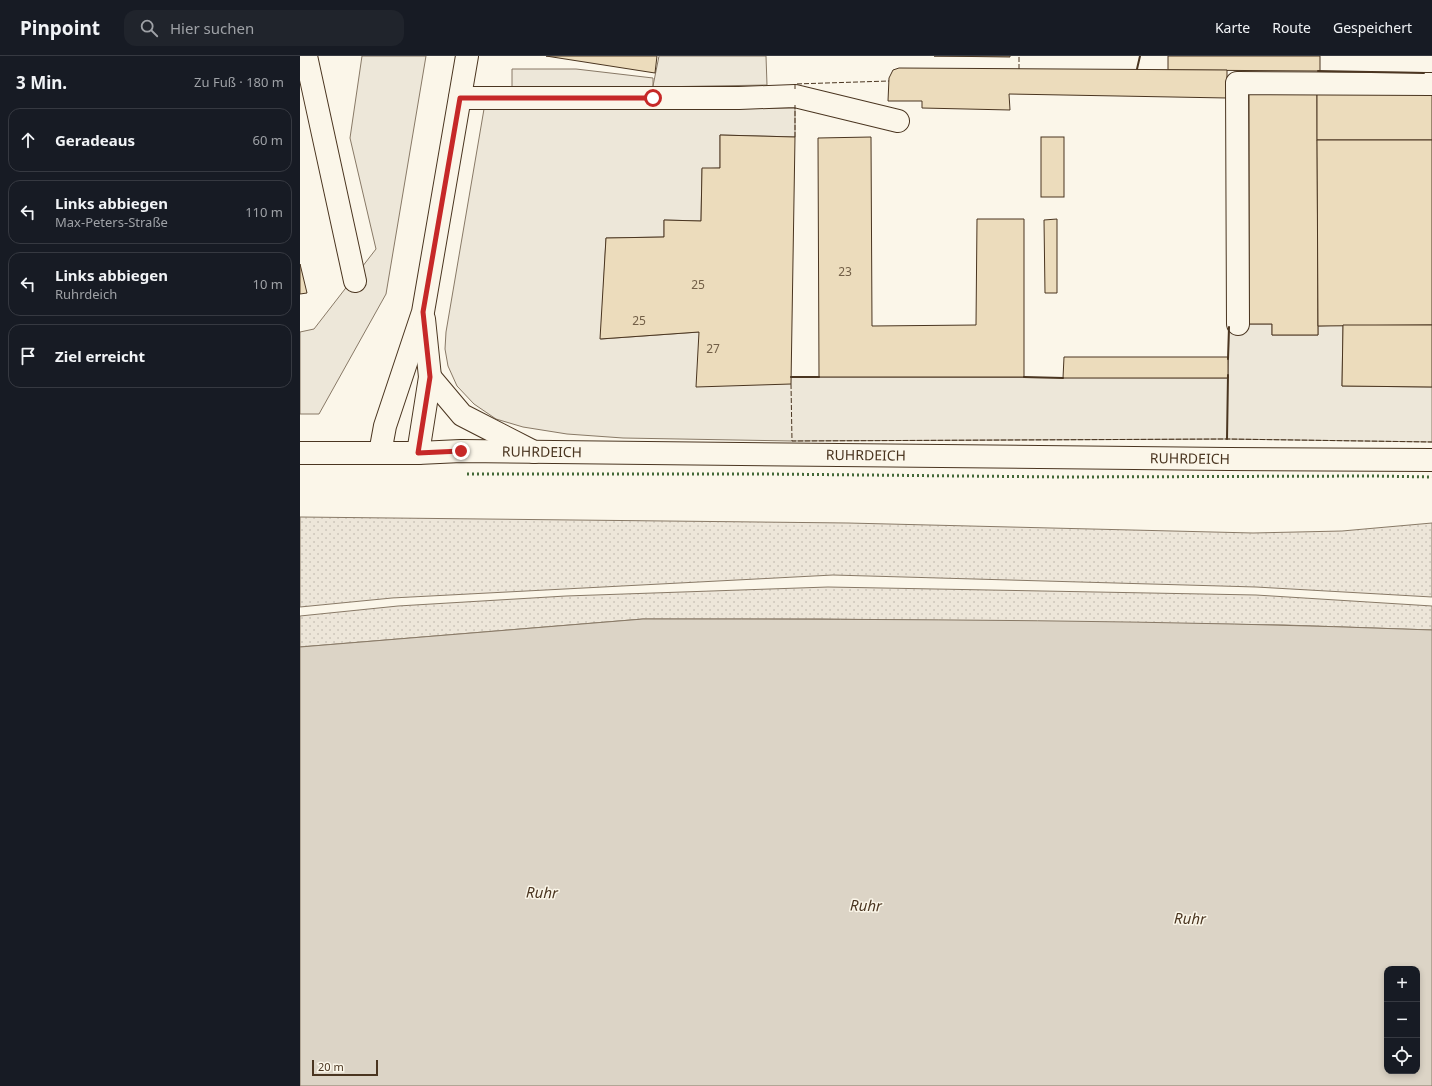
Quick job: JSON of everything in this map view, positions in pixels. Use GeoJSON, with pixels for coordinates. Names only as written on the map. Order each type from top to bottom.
{"type":"FeatureCollection","features":[{"type":"Feature","properties":{"kind":"main road"},"geometry":{"type":"LineString","coordinates":[[306,56],[355,280]]}},
{"type":"Feature","properties":{"kind":"main road"},"geometry":{"type":"LineString","coordinates":[[380,453],[385,426],[423,312],[468,56]]}},
{"type":"Feature","properties":{"kind":"main road"},"geometry":{"type":"LineString","coordinates":[[1238,324],[1237,83],[1432,84]]}},
{"type":"Feature","properties":{"kind":"main road"},"geometry":{"type":"LineString","coordinates":[[460,98],[739,98],[795,96],[898,121]]}},
{"type":"Feature","properties":{"kind":"main road"},"geometry":{"type":"LineString","coordinates":[[418,453],[430,377],[423,312]]}},
{"type":"Feature","properties":{"kind":"main road"},"geometry":{"type":"LineString","coordinates":[[430,377],[462,415],[534,452]]}},
{"type":"Feature","properties":{"kind":"main road","name":"RUHRDEICH"},"geometry":{"type":"LineString","coordinates":[[300,453],[418,453],[461,451],[1432,460]]}},
{"type":"Feature","properties":{"kind":"shaded area"},"geometry":{"type":"Polygon","coordinates":[[[362,56],[426,56],[386,294],[319,414],[300,414],[300,332],[314,329],[376,249],[350,138],[362,56]]]}},
{"type":"Feature","properties":{"kind":"shaded area"},"geometry":{"type":"Polygon","coordinates":[[[659,56],[766,56],[767,85],[653,87],[512,100],[512,69],[576,69],[653,78],[653,86],[659,56]]]}},
{"type":"Feature","properties":{"kind":"shaded area"},"geometry":{"type":"Polygon","coordinates":[[[795,108],[795,137],[720,135],[720,168],[702,169],[701,221],[664,220],[664,237],[606,238],[601,339],[699,332],[791,377],[1228,378],[1229,324],[1272,324],[1272,335],[1318,335],[1318,326],[1343,325],[1342,386],[1432,387],[1432,442],[1227,439],[792,441],[623,438],[567,434],[523,427],[496,419],[474,404],[457,386],[448,366],[445,349],[446,332],[484,109],[795,108]]]}},
{"type":"Feature","properties":{"kind":"shaded area"},"geometry":{"type":"Polygon","coordinates":[[[300,517],[848,523],[1253,533],[1342,531],[1432,523],[1432,597],[1256,587],[833,575],[392,598],[300,607],[300,517]]]}},
{"type":"Feature","properties":{"kind":"shaded area"},"geometry":{"type":"Polygon","coordinates":[[[828,587],[1256,595],[1432,606],[1432,630],[1284,625],[819,619],[643,619],[300,647],[300,616],[398,606],[566,596],[828,587]]]}},
{"type":"Feature","properties":{"kind":"water","name":"Ruhr"},"geometry":{"type":"Polygon","coordinates":[[[643,619],[1136,622],[1432,630],[1432,1086],[300,1086],[300,647],[643,619]]]}},
{"type":"Feature","properties":{"kind":"building"},"geometry":{"type":"Polygon","coordinates":[[[546,56],[657,56],[655,73],[546,56]]]}},
{"type":"Feature","properties":{"kind":"building"},"geometry":{"type":"Polygon","coordinates":[[[934,56],[1010,56],[1010,57],[934,56]]]}},
{"type":"Feature","properties":{"kind":"building"},"geometry":{"type":"Polygon","coordinates":[[[1168,56],[1320,56],[1320,71],[1168,70],[1168,56]]]}},
{"type":"Feature","properties":{"kind":"building"},"geometry":{"type":"Polygon","coordinates":[[[899,68],[1227,70],[1227,98],[1009,94],[1010,110],[922,108],[922,101],[888,101],[889,78],[893,70],[899,68]]]}},
{"type":"Feature","properties":{"kind":"building"},"geometry":{"type":"Polygon","coordinates":[[[1249,93],[1317,94],[1318,335],[1272,335],[1272,324],[1249,324],[1249,93]]]}},
{"type":"Feature","properties":{"kind":"building"},"geometry":{"type":"Polygon","coordinates":[[[1317,94],[1432,94],[1432,140],[1317,140],[1317,94]]]}},
{"type":"Feature","properties":{"kind":"building"},"geometry":{"type":"Polygon","coordinates":[[[720,135],[795,137],[791,384],[696,387],[699,332],[600,339],[606,238],[664,237],[664,220],[701,221],[702,168],[720,168],[720,135]]]}},
{"type":"Feature","properties":{"kind":"building"},"geometry":{"type":"Polygon","coordinates":[[[871,137],[872,326],[976,325],[977,219],[1024,219],[1024,377],[819,377],[818,138],[871,137]]]}},
{"type":"Feature","properties":{"kind":"building"},"geometry":{"type":"Polygon","coordinates":[[[1041,137],[1064,137],[1064,197],[1041,197],[1041,137]]]}},
{"type":"Feature","properties":{"kind":"building"},"geometry":{"type":"Polygon","coordinates":[[[1317,140],[1432,140],[1432,325],[1318,326],[1317,140]]]}},
{"type":"Feature","properties":{"kind":"building"},"geometry":{"type":"Polygon","coordinates":[[[1057,219],[1057,293],[1045,293],[1044,220],[1057,219]]]}},
{"type":"Feature","properties":{"kind":"building"},"geometry":{"type":"Polygon","coordinates":[[[300,264],[307,293],[300,294],[300,264]]]}},
{"type":"Feature","properties":{"kind":"building"},"geometry":{"type":"Polygon","coordinates":[[[1343,325],[1432,325],[1432,387],[1342,386],[1343,325]]]}},
{"type":"Feature","properties":{"kind":"building"},"geometry":{"type":"Polygon","coordinates":[[[1064,357],[1228,357],[1228,378],[1063,378],[1064,357]]]}},
{"type":"Feature","properties":{"kind":"hedge"},"geometry":{"type":"LineString","coordinates":[[467,474],[1432,477]]}},
{"type":"Feature","properties":{"kind":"fence"},"geometry":{"type":"LineString","coordinates":[[1019,56],[1019,69]]}},
{"type":"Feature","properties":{"kind":"fence"},"geometry":{"type":"LineString","coordinates":[[795,89],[795,84],[889,81]]}},
{"type":"Feature","properties":{"kind":"fence"},"geometry":{"type":"LineString","coordinates":[[795,105],[795,137]]}},
{"type":"Feature","properties":{"kind":"fence"},"geometry":{"type":"LineString","coordinates":[[791,384],[792,441],[1227,439],[1432,442]]}},
{"type":"Feature","properties":{"kind":"wall"},"geometry":{"type":"LineString","coordinates":[[1137,69],[1140,56]]}},
{"type":"Feature","properties":{"kind":"wall"},"geometry":{"type":"LineString","coordinates":[[1318,71],[1424,73]]}},
{"type":"Feature","properties":{"kind":"wall"},"geometry":{"type":"LineString","coordinates":[[1228,359],[1229,327]]}},
{"type":"Feature","properties":{"kind":"wall"},"geometry":{"type":"LineString","coordinates":[[1227,439],[1228,375]]}},
{"type":"Feature","properties":{"kind":"wall"},"geometry":{"type":"LineString","coordinates":[[791,377],[819,377]]}},
{"type":"Feature","properties":{"kind":"wall"},"geometry":{"type":"LineString","coordinates":[[1024,377],[1063,378]]}},
{"type":"Feature","properties":{"kind":"route"},"geometry":{"type":"LineString","coordinates":[[461,451],[418,453],[430,377],[423,312],[460,98],[653,98]]}}]}
